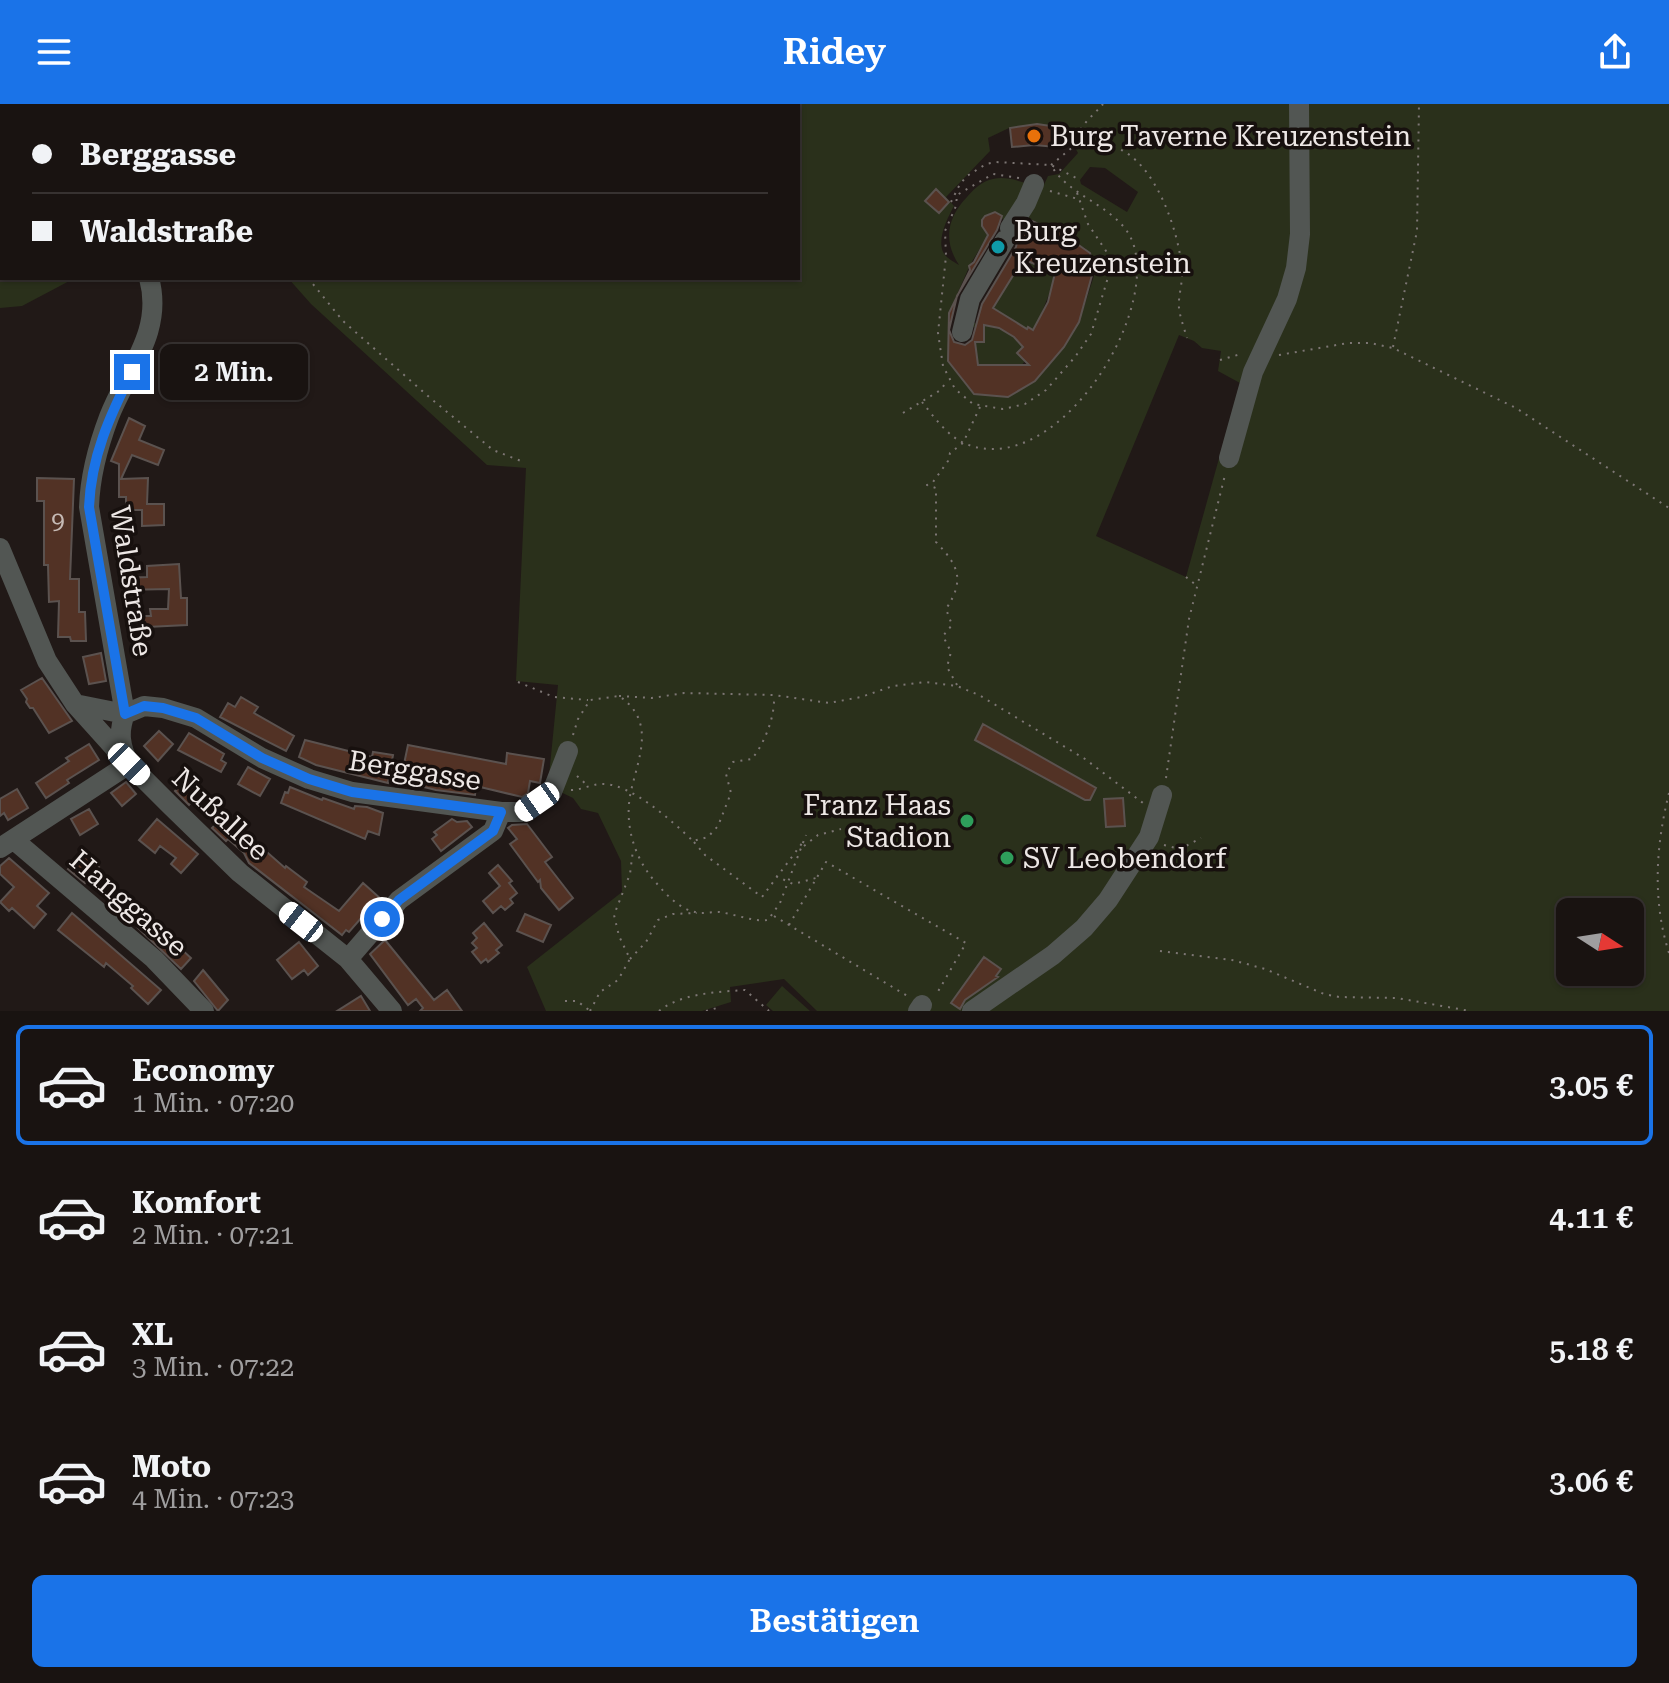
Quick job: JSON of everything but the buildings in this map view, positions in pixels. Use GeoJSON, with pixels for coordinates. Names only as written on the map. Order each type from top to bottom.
{"type":"FeatureCollection","features":[{"type":"Feature","properties":{"kind":"street"},"geometry":{"type":"LineString","coordinates":[[1229,458],[1248,389],[1287,299],[1296,268],[1300,234],[1299,104]]}},
{"type":"Feature","properties":{"kind":"street"},"geometry":{"type":"LineString","coordinates":[[962,332],[970,299],[1033,186]]}},
{"type":"Feature","properties":{"kind":"street","name":"Waldstraße"},"geometry":{"type":"LineString","coordinates":[[125,714],[89,507],[90,483],[110,414],[149,333],[152,311],[149,280]]}},
{"type":"Feature","properties":{"kind":"street","name":"Nußallee"},"geometry":{"type":"LineString","coordinates":[[0,548],[47,661],[75,704],[129,764],[240,873],[348,959],[392,1011]]}},
{"type":"Feature","properties":{"kind":"street","name":"Berggasse"},"geometry":{"type":"LineString","coordinates":[[75,704],[125,714],[144,706],[163,708],[196,718],[262,758],[309,779],[352,792],[501,812],[493,831],[399,900],[348,959]]}},
{"type":"Feature","properties":{"kind":"street"},"geometry":{"type":"LineString","coordinates":[[7,844],[129,764],[121,749],[120,727],[125,714]]}},
{"type":"Feature","properties":{"kind":"street"},"geometry":{"type":"LineString","coordinates":[[501,812],[523,812],[552,792],[568,751]]}},
{"type":"Feature","properties":{"kind":"street"},"geometry":{"type":"LineString","coordinates":[[972,1011],[1053,955],[1084,928],[1108,900],[1149,837],[1159,805]]}},
{"type":"Feature","properties":{"kind":"street","name":"Hanggasse"},"geometry":{"type":"LineString","coordinates":[[7,844],[154,959],[204,1011]]}},
{"type":"Feature","properties":{"kind":"path"},"geometry":{"type":"LineString","coordinates":[[1074,146],[1084,125],[1103,104]]}},
{"type":"Feature","properties":{"kind":"path"},"geometry":{"type":"LineString","coordinates":[[1393,348],[1417,231],[1419,104]]}},
{"type":"Feature","properties":{"kind":"path"},"geometry":{"type":"LineString","coordinates":[[1051,165],[1074,146],[1102,143],[1117,148],[1140,164],[1167,209],[1177,239],[1182,272],[1179,308],[1187,338]]}},
{"type":"Feature","properties":{"kind":"path"},"geometry":{"type":"LineString","coordinates":[[1076,190],[1088,224],[1110,257],[1109,274],[1088,341],[1061,375],[1035,398],[1015,408],[980,407],[963,397],[949,380],[943,366],[938,333],[946,256],[945,231],[956,206],[960,184],[986,164],[1003,161],[1051,165],[1080,180]]}},
{"type":"Feature","properties":{"kind":"path"},"geometry":{"type":"LineString","coordinates":[[922,402],[944,428],[963,443],[999,449],[1041,435],[1064,416],[1089,390],[1119,341],[1136,287],[1136,252],[1112,215],[1059,180],[1051,165]]}},
{"type":"Feature","properties":{"kind":"path"},"geometry":{"type":"LineString","coordinates":[[951,202],[957,195],[993,174],[1014,176],[1033,186],[1078,199]]}},
{"type":"Feature","properties":{"kind":"path"},"geometry":{"type":"LineString","coordinates":[[310,280],[343,321],[429,397],[493,450],[521,461]]}},
{"type":"Feature","properties":{"kind":"path"},"geometry":{"type":"LineString","coordinates":[[1220,360],[1246,353],[1261,355],[1348,343],[1370,343],[1393,348],[1516,408],[1669,508]]}},
{"type":"Feature","properties":{"kind":"path"},"geometry":{"type":"LineString","coordinates":[[903,413],[939,391],[949,380]]}},
{"type":"Feature","properties":{"kind":"path"},"geometry":{"type":"LineString","coordinates":[[957,686],[947,667],[951,652],[943,636],[952,625],[946,609],[955,595],[959,574],[952,558],[936,542],[936,488],[927,485],[933,482],[950,453],[963,443],[980,407]]}},
{"type":"Feature","properties":{"kind":"path"},"geometry":{"type":"LineString","coordinates":[[518,682],[554,697],[590,700],[619,696],[652,698],[684,693],[774,695],[829,703],[861,697],[893,686],[925,682],[957,686],[979,695],[1159,805],[1182,658],[1229,458]]}},
{"type":"Feature","properties":{"kind":"path"},"geometry":{"type":"LineString","coordinates":[[1186,577],[1197,585]]}},
{"type":"Feature","properties":{"kind":"path"},"geometry":{"type":"LineString","coordinates":[[693,841],[708,837],[718,826],[731,793],[726,774],[733,762],[752,759],[758,752],[775,711],[774,695]]}},
{"type":"Feature","properties":{"kind":"path"},"geometry":{"type":"LineString","coordinates":[[619,696],[630,703],[642,731],[641,762],[631,794],[633,849],[630,874],[614,915],[619,936],[630,959]]}},
{"type":"Feature","properties":{"kind":"path"},"geometry":{"type":"LineString","coordinates":[[568,751],[578,719],[590,700]]}},
{"type":"Feature","properties":{"kind":"path"},"geometry":{"type":"LineString","coordinates":[[565,790],[577,791],[604,783],[622,787],[661,811],[705,855],[762,897],[807,836],[773,915],[768,920],[717,912],[673,914],[658,920],[618,980],[600,992],[590,1011],[577,1001],[565,1001]]}},
{"type":"Feature","properties":{"kind":"path"},"geometry":{"type":"LineString","coordinates":[[1669,793],[1658,849],[1657,886],[1663,934],[1669,953]]}},
{"type":"Feature","properties":{"kind":"path"},"geometry":{"type":"LineString","coordinates":[[797,858],[811,838],[841,829]]}},
{"type":"Feature","properties":{"kind":"path"},"geometry":{"type":"LineString","coordinates":[[1149,837],[1180,849],[1201,838]]}},
{"type":"Feature","properties":{"kind":"path"},"geometry":{"type":"LineString","coordinates":[[633,849],[639,861],[677,904],[699,913]]}},
{"type":"Feature","properties":{"kind":"path"},"geometry":{"type":"LineString","coordinates":[[773,915],[920,1008],[928,1009],[966,943],[826,862],[789,925]]}},
{"type":"Feature","properties":{"kind":"path"},"geometry":{"type":"LineString","coordinates":[[776,876],[787,884],[817,878]]}},
{"type":"Feature","properties":{"kind":"path"},"geometry":{"type":"LineString","coordinates":[[1160,951],[1232,960],[1265,969],[1324,994],[1397,998],[1470,1011]]}},
{"type":"Feature","properties":{"kind":"path"},"geometry":{"type":"LineString","coordinates":[[659,1011],[668,1004],[711,992],[745,990],[769,1011]]}},
{"type":"Feature","properties":{"kind":"path"},"geometry":{"type":"LineString","coordinates":[[706,1011],[717,1008]]}},
{"type":"Feature","properties":{"kind":"green space"},"geometry":{"type":"Polygon","coordinates":[[[800,104],[1669,104],[1669,1011],[817,1011],[784,979],[730,987],[731,1002],[702,1011],[546,1011],[527,967],[622,892],[621,861],[598,813],[581,809],[573,798],[548,786],[558,685],[516,681],[526,468],[487,465],[311,304],[290,280],[800,280],[800,104]],[[1037,124],[1009,128],[988,138],[990,151],[946,197],[954,206],[941,240],[943,252],[959,265],[949,238],[951,221],[975,188],[985,182],[1005,178],[1042,189],[1048,176],[1059,174],[1078,153],[1064,128],[1037,124]],[[1090,167],[1080,180],[1081,184],[1127,212],[1138,192],[1105,168],[1090,167]],[[995,212],[985,218],[983,224],[988,235],[970,265],[949,313],[948,361],[974,394],[1008,397],[1035,381],[1064,347],[1079,322],[1094,276],[1092,259],[1085,248],[1025,218],[1005,221],[995,212]],[[1179,335],[1096,536],[1186,577],[1240,383],[1218,371],[1221,351],[1202,348],[1179,335]]]}},
{"type":"Feature","properties":{"kind":"green space"},"geometry":{"type":"Polygon","coordinates":[[[1030,262],[1058,274],[1033,330],[993,308],[1014,274],[1030,262]]]}},
{"type":"Feature","properties":{"kind":"green space"},"geometry":{"type":"Polygon","coordinates":[[[0,280],[71,280],[22,306],[0,308],[0,280]]]}},
{"type":"Feature","properties":{"kind":"green space"},"geometry":{"type":"Polygon","coordinates":[[[969,322],[999,329],[1012,336],[1023,347],[1017,354],[1025,361],[1020,367],[979,367],[975,342],[984,342],[984,331],[969,325],[969,322]]]}},
{"type":"Feature","properties":{"kind":"green space"},"geometry":{"type":"Polygon","coordinates":[[[782,986],[810,1011],[773,1011],[766,1005],[782,986]]]}},
{"type":"Feature","properties":{"kind":"place","name":"Burg Taverne Kreuzenstein"},"geometry":{"type":"Point","coordinates":[1034,136]}},
{"type":"Feature","properties":{"kind":"place","name":"Burg Kreuzenstein"},"geometry":{"type":"Point","coordinates":[998,247]}},
{"type":"Feature","properties":{"kind":"place","name":"Franz Haas Stadion"},"geometry":{"type":"Point","coordinates":[967,821]}},
{"type":"Feature","properties":{"kind":"place","name":"SV Leobendorf"},"geometry":{"type":"Point","coordinates":[1007,858]}},
{"type":"Feature","properties":{"kind":"route"},"geometry":{"type":"LineString","coordinates":[[132,372],[110,414],[98,450],[90,483],[89,507],[125,714],[144,706],[196,718],[262,758],[309,779],[352,792],[501,812],[493,831],[399,900],[382,919]]}}]}
